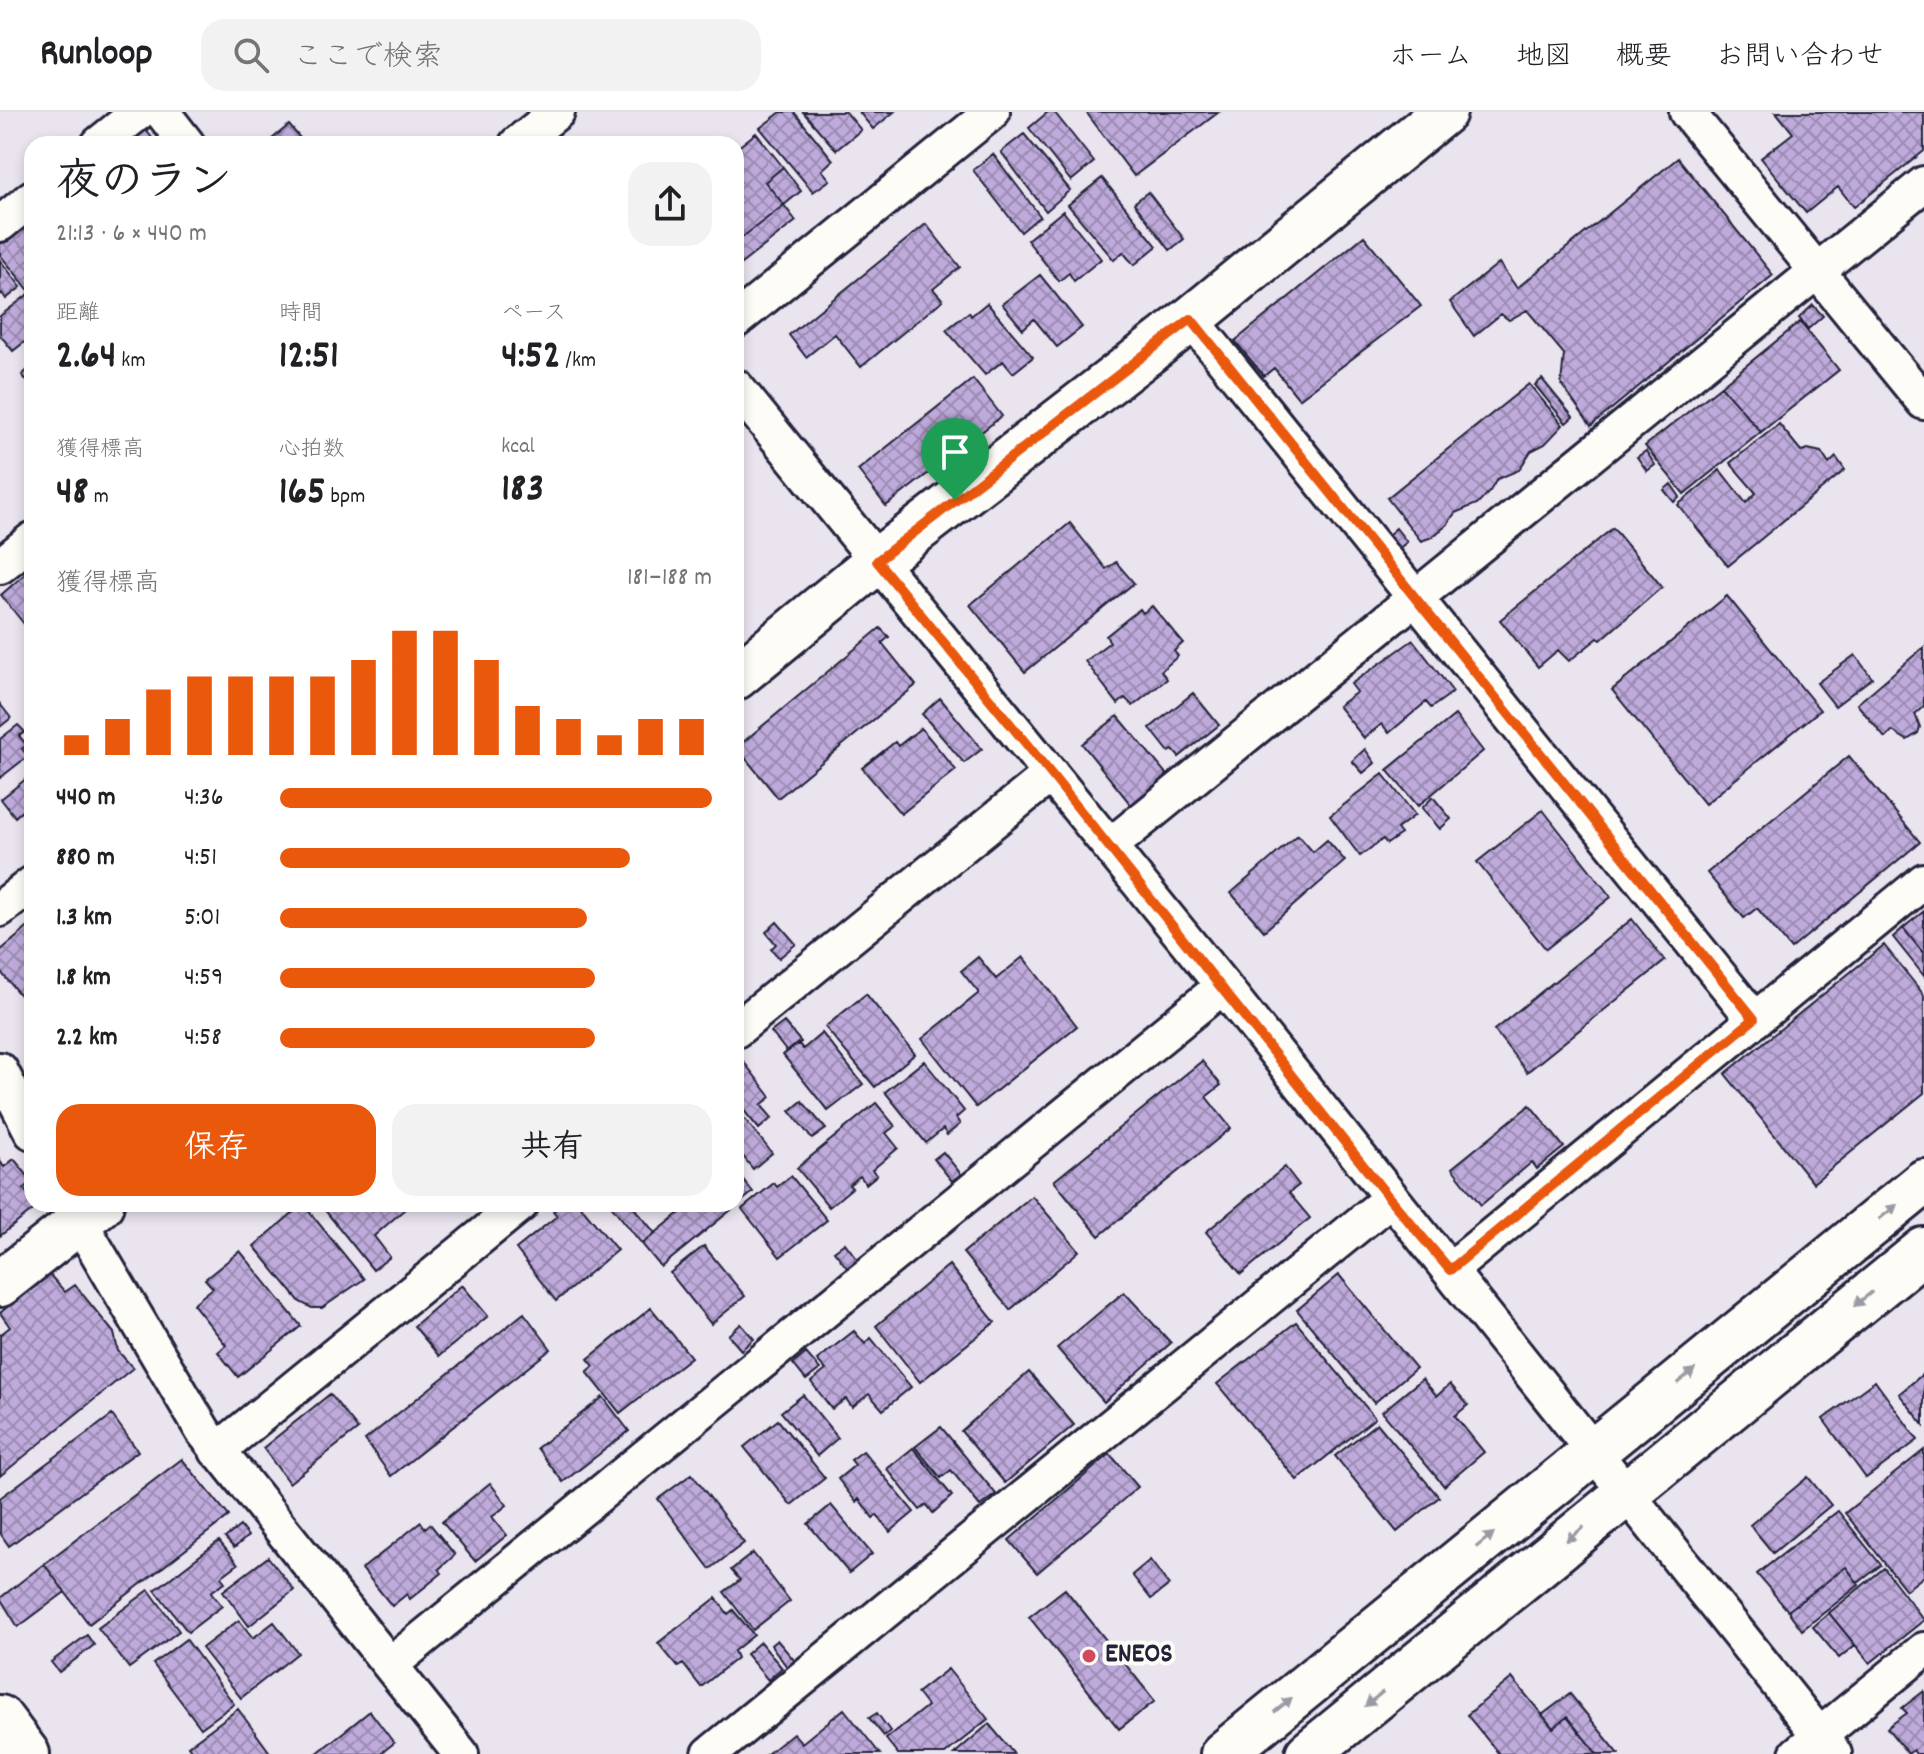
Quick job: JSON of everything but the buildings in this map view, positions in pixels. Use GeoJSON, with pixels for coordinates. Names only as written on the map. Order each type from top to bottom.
{"type":"FeatureCollection","features":[{"type":"Feature","properties":{"kind":"street"},"geometry":{"type":"LineString","coordinates":[[109,136],[139,112]]}},
{"type":"Feature","properties":{"kind":"street"},"geometry":{"type":"LineString","coordinates":[[162,112],[181,136]]}},
{"type":"Feature","properties":{"kind":"street"},"geometry":{"type":"LineString","coordinates":[[524,134],[557,112]]}},
{"type":"Feature","properties":{"kind":"street"},"geometry":{"type":"LineString","coordinates":[[744,314],[992,112]]}},
{"type":"Feature","properties":{"kind":"street"},"geometry":{"type":"LineString","coordinates":[[1687,112],[1924,402]]}},
{"type":"Feature","properties":{"kind":"street"},"geometry":{"type":"LineString","coordinates":[[744,670],[877,561],[1191,319],[1428,117]]}},
{"type":"Feature","properties":{"kind":"street"},"geometry":{"type":"LineString","coordinates":[[1110,846],[1924,184]]}},
{"type":"Feature","properties":{"kind":"street"},"geometry":{"type":"LineString","coordinates":[[0,224],[24,204]]}},
{"type":"Feature","properties":{"kind":"street"},"geometry":{"type":"LineString","coordinates":[[1191,319],[1754,1019]]}},
{"type":"Feature","properties":{"kind":"street"},"geometry":{"type":"LineString","coordinates":[[744,397],[1595,1450],[1817,1748],[1924,1650]]}},
{"type":"Feature","properties":{"kind":"street"},"geometry":{"type":"LineString","coordinates":[[0,566],[24,546]]}},
{"type":"Feature","properties":{"kind":"street"},"geometry":{"type":"LineString","coordinates":[[744,1023],[1051,774]]}},
{"type":"Feature","properties":{"kind":"street"},"geometry":{"type":"LineString","coordinates":[[1450,1270],[1924,881]]}},
{"type":"Feature","properties":{"kind":"street"},"geometry":{"type":"LineString","coordinates":[[0,909],[24,890]]}},
{"type":"Feature","properties":{"kind":"street"},"geometry":{"type":"LineString","coordinates":[[390,1665],[1223,986]]}},
{"type":"Feature","properties":{"kind":"street"},"geometry":{"type":"LineString","coordinates":[[0,1070],[24,1116]]}},
{"type":"Feature","properties":{"kind":"street"},"geometry":{"type":"LineString","coordinates":[[1223,1754],[1924,1182]]}},
{"type":"Feature","properties":{"kind":"street"},"geometry":{"type":"LineString","coordinates":[[710,1754],[1390,1199]]}},
{"type":"Feature","properties":{"kind":"street"},"geometry":{"type":"LineString","coordinates":[[0,1284],[81,1212]]}},
{"type":"Feature","properties":{"kind":"street"},"geometry":{"type":"LineString","coordinates":[[84,1212],[203,1431],[461,1754]]}},
{"type":"Feature","properties":{"kind":"street"},"geometry":{"type":"LineString","coordinates":[[217,1451],[511,1212]]}},
{"type":"Feature","properties":{"kind":"street"},"geometry":{"type":"LineString","coordinates":[[1308,1754],[1924,1250]]}},
{"type":"Feature","properties":{"kind":"street"},"geometry":{"type":"LineString","coordinates":[[0,1718],[27,1754]]}},
{"type":"Feature","properties":{"kind":"place","name":"ENEOS"},"geometry":{"type":"Point","coordinates":[1089,1656]}},
{"type":"Feature","properties":{"kind":"route"},"geometry":{"type":"LineString","coordinates":[[1191,319],[1754,1019],[1450,1270],[877,561],[955,500],[1191,319]]}}]}
